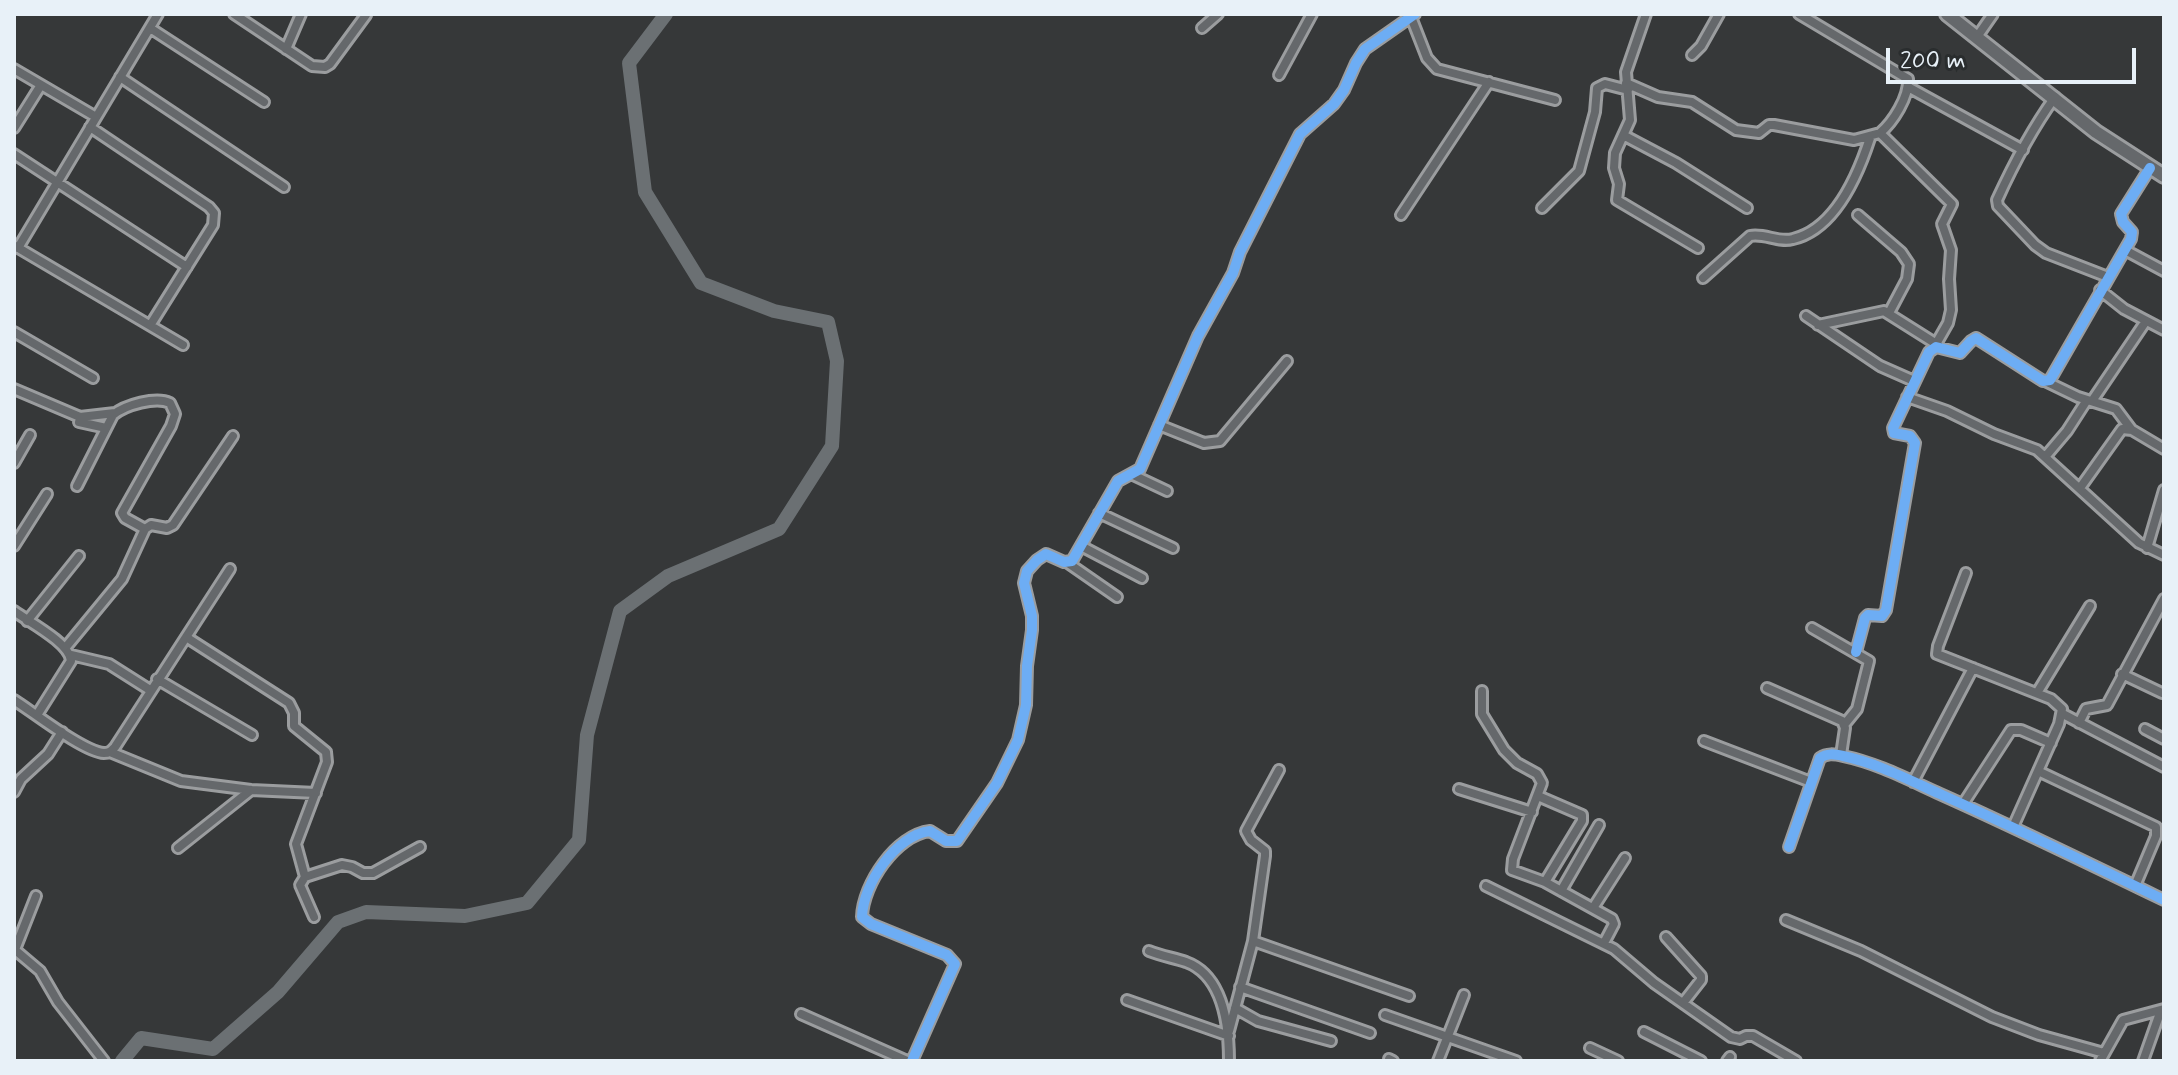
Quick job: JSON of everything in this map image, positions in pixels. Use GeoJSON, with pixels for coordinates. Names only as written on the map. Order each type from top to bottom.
{"type":"FeatureCollection","features":[{"type":"Feature","properties":{"kind":"main road"},"geometry":{"type":"LineString","coordinates":[[1949,14],[2096,132],[2164,176]]}},
{"type":"Feature","properties":{"kind":"street"},"geometry":{"type":"LineString","coordinates":[[158,14],[16,247],[183,345]]}},
{"type":"Feature","properties":{"kind":"street"},"geometry":{"type":"LineString","coordinates":[[234,14],[312,66],[325,67],[366,15]]}},
{"type":"Feature","properties":{"kind":"street"},"geometry":{"type":"LineString","coordinates":[[286,49],[301,14]]}},
{"type":"Feature","properties":{"kind":"street"},"geometry":{"type":"LineString","coordinates":[[1202,28],[1218,14]]}},
{"type":"Feature","properties":{"kind":"street"},"geometry":{"type":"LineString","coordinates":[[1279,75],[1312,14]]}},
{"type":"Feature","properties":{"kind":"street"},"geometry":{"type":"LineString","coordinates":[[1646,14],[1627,66],[1630,120],[1614,161],[1619,184],[1617,200],[1698,248]]}},
{"type":"Feature","properties":{"kind":"street"},"geometry":{"type":"LineString","coordinates":[[1692,55],[1701,46],[1719,14]]}},
{"type":"Feature","properties":{"kind":"street"},"geometry":{"type":"LineString","coordinates":[[1542,208],[1579,171],[1595,112],[1597,88],[1605,84],[1627,86],[1658,97],[1692,102],[1736,130],[1759,133],[1774,125],[1854,140],[1880,133],[1892,119],[1908,87],[1908,79],[1799,14]]}},
{"type":"Feature","properties":{"kind":"street"},"geometry":{"type":"LineString","coordinates":[[1977,37],[1993,14]]}},
{"type":"Feature","properties":{"kind":"street"},"geometry":{"type":"LineString","coordinates":[[1068,563],[1118,481],[1140,469],[1198,336],[1236,267],[1240,252],[1292,145],[1308,124],[1334,104],[1365,49],[1410,15],[1427,58],[1437,69],[1555,100]]}},
{"type":"Feature","properties":{"kind":"street"},"geometry":{"type":"LineString","coordinates":[[150,28],[264,102]]}},
{"type":"Feature","properties":{"kind":"street"},"geometry":{"type":"LineString","coordinates":[[14,69],[96,117]]}},
{"type":"Feature","properties":{"kind":"street"},"geometry":{"type":"LineString","coordinates":[[120,77],[284,187]]}},
{"type":"Feature","properties":{"kind":"street"},"geometry":{"type":"LineString","coordinates":[[1401,215],[1489,82]]}},
{"type":"Feature","properties":{"kind":"street"},"geometry":{"type":"LineString","coordinates":[[14,128],[41,85]]}},
{"type":"Feature","properties":{"kind":"street"},"geometry":{"type":"LineString","coordinates":[[1908,87],[2023,150]]}},
{"type":"Feature","properties":{"kind":"street"},"geometry":{"type":"LineString","coordinates":[[2055,97],[2023,150],[1997,200],[1998,206],[2046,253],[2108,277]]}},
{"type":"Feature","properties":{"kind":"street"},"geometry":{"type":"LineString","coordinates":[[90,127],[214,213],[213,225],[151,324]]}},
{"type":"Feature","properties":{"kind":"street"},"geometry":{"type":"LineString","coordinates":[[1856,652],[1865,618],[1868,615],[1882,616],[1886,610],[1915,443],[1910,436],[1894,433],[1893,428],[1929,352],[1939,346],[1951,310],[1951,250],[1942,224],[1952,204],[1880,133]]}},
{"type":"Feature","properties":{"kind":"street"},"geometry":{"type":"LineString","coordinates":[[1623,135],[1676,163],[1747,208]]}},
{"type":"Feature","properties":{"kind":"street"},"geometry":{"type":"LineString","coordinates":[[1703,278],[1750,236],[1791,240],[1819,224],[1852,185],[1870,138]]}},
{"type":"Feature","properties":{"kind":"street"},"geometry":{"type":"LineString","coordinates":[[14,154],[187,267]]}},
{"type":"Feature","properties":{"kind":"street"},"geometry":{"type":"LineString","coordinates":[[2047,382],[2056,372],[2125,250],[2132,232],[2123,222],[2121,214],[2150,168]]}},
{"type":"Feature","properties":{"kind":"street"},"geometry":{"type":"LineString","coordinates":[[1858,215],[1901,252],[1909,264],[1907,279],[1889,313]]}},
{"type":"Feature","properties":{"kind":"street"},"geometry":{"type":"LineString","coordinates":[[2125,250],[2164,271]]}},
{"type":"Feature","properties":{"kind":"street"},"geometry":{"type":"LineString","coordinates":[[2100,290],[2124,309],[2164,330]]}},
{"type":"Feature","properties":{"kind":"street"},"geometry":{"type":"LineString","coordinates":[[1818,325],[1877,311],[1889,313],[1939,346],[1960,353],[1973,339],[1980,339],[2047,382],[2116,409],[2132,430],[2164,449]]}},
{"type":"Feature","properties":{"kind":"street"},"geometry":{"type":"LineString","coordinates":[[1806,316],[1880,366],[1914,381]]}},
{"type":"Feature","properties":{"kind":"street"},"geometry":{"type":"LineString","coordinates":[[2045,457],[2146,321]]}},
{"type":"Feature","properties":{"kind":"street"},"geometry":{"type":"LineString","coordinates":[[14,332],[93,378]]}},
{"type":"Feature","properties":{"kind":"street"},"geometry":{"type":"LineString","coordinates":[[1159,425],[1204,443],[1220,441],[1287,361]]}},
{"type":"Feature","properties":{"kind":"street"},"geometry":{"type":"LineString","coordinates":[[14,389],[80,417],[115,413],[159,399],[174,407],[171,426],[122,513],[145,529]]}},
{"type":"Feature","properties":{"kind":"street"},"geometry":{"type":"LineString","coordinates":[[1907,397],[2037,450],[2147,548],[2164,555]]}},
{"type":"Feature","properties":{"kind":"street"},"geometry":{"type":"LineString","coordinates":[[77,486],[115,413]]}},
{"type":"Feature","properties":{"kind":"street"},"geometry":{"type":"LineString","coordinates":[[79,422],[106,428]]}},
{"type":"Feature","properties":{"kind":"street"},"geometry":{"type":"LineString","coordinates":[[2080,488],[2118,432],[2122,429],[2132,430]]}},
{"type":"Feature","properties":{"kind":"street"},"geometry":{"type":"LineString","coordinates":[[14,463],[30,435]]}},
{"type":"Feature","properties":{"kind":"street"},"geometry":{"type":"LineString","coordinates":[[37,715],[71,661],[69,651],[117,587],[145,529],[151,525],[167,528],[173,525],[233,436]]}},
{"type":"Feature","properties":{"kind":"street"},"geometry":{"type":"LineString","coordinates":[[1131,474],[1167,491]]}},
{"type":"Feature","properties":{"kind":"street"},"geometry":{"type":"LineString","coordinates":[[2147,548],[2164,490]]}},
{"type":"Feature","properties":{"kind":"street"},"geometry":{"type":"LineString","coordinates":[[14,546],[47,494]]}},
{"type":"Feature","properties":{"kind":"street"},"geometry":{"type":"LineString","coordinates":[[1099,513],[1173,548]]}},
{"type":"Feature","properties":{"kind":"street"},"geometry":{"type":"LineString","coordinates":[[1081,546],[1142,578]]}},
{"type":"Feature","properties":{"kind":"street"},"geometry":{"type":"LineString","coordinates":[[801,1014],[910,1061],[955,964],[947,955],[862,917],[863,906],[879,868],[912,836],[930,831],[950,842],[960,838],[1003,772],[1018,740],[1026,705],[1032,624],[1024,589],[1025,577],[1043,555],[1051,555],[1068,563],[1117,597]]}},
{"type":"Feature","properties":{"kind":"street"},"geometry":{"type":"LineString","coordinates":[[27,621],[79,556]]}},
{"type":"Feature","properties":{"kind":"street"},"geometry":{"type":"LineString","coordinates":[[110,752],[230,569]]}},
{"type":"Feature","properties":{"kind":"street"},"geometry":{"type":"LineString","coordinates":[[1966,573],[1937,651],[1941,656],[2058,703],[2063,714],[2164,767]]}},
{"type":"Feature","properties":{"kind":"street"},"geometry":{"type":"LineString","coordinates":[[2079,723],[2086,709],[2107,705],[2164,599]]}},
{"type":"Feature","properties":{"kind":"street"},"geometry":{"type":"LineString","coordinates":[[2037,693],[2090,606]]}},
{"type":"Feature","properties":{"kind":"street"},"geometry":{"type":"LineString","coordinates":[[14,611],[69,651],[109,664],[150,690]]}},
{"type":"Feature","properties":{"kind":"street"},"geometry":{"type":"LineString","coordinates":[[1812,628],[1866,657],[1870,666],[1857,709],[1844,725],[1841,755]]}},
{"type":"Feature","properties":{"kind":"street"},"geometry":{"type":"LineString","coordinates":[[186,637],[289,703],[294,713],[294,726],[327,755],[296,844],[305,877]]}},
{"type":"Feature","properties":{"kind":"street"},"geometry":{"type":"LineString","coordinates":[[1913,782],[1973,668]]}},
{"type":"Feature","properties":{"kind":"street"},"geometry":{"type":"LineString","coordinates":[[2122,674],[2162,693]]}},
{"type":"Feature","properties":{"kind":"street"},"geometry":{"type":"LineString","coordinates":[[157,679],[252,735]]}},
{"type":"Feature","properties":{"kind":"street"},"geometry":{"type":"LineString","coordinates":[[1767,688],[1837,718],[1844,725]]}},
{"type":"Feature","properties":{"kind":"street"},"geometry":{"type":"LineString","coordinates":[[1482,691],[1482,714],[1509,757],[1541,778],[1538,796],[1511,866],[1515,872],[1545,882],[1614,921],[1604,943]]}},
{"type":"Feature","properties":{"kind":"street"},"geometry":{"type":"LineString","coordinates":[[14,700],[94,750],[110,752],[167,777],[251,790],[316,793]]}},
{"type":"Feature","properties":{"kind":"street"},"geometry":{"type":"LineString","coordinates":[[2013,827],[2063,714]]}},
{"type":"Feature","properties":{"kind":"street"},"geometry":{"type":"LineString","coordinates":[[2145,729],[2164,739]]}},
{"type":"Feature","properties":{"kind":"street"},"geometry":{"type":"LineString","coordinates":[[1963,804],[2011,730],[2021,730],[2051,743]]}},
{"type":"Feature","properties":{"kind":"street"},"geometry":{"type":"LineString","coordinates":[[14,792],[21,779],[48,754],[62,732]]}},
{"type":"Feature","properties":{"kind":"street"},"geometry":{"type":"LineString","coordinates":[[1704,741],[1811,782]]}},
{"type":"Feature","properties":{"kind":"street"},"geometry":{"type":"LineString","coordinates":[[1789,847],[1823,755],[1841,755],[1873,765],[1963,804],[2164,900]]}},
{"type":"Feature","properties":{"kind":"street"},"geometry":{"type":"LineString","coordinates":[[1229,1061],[1229,1033],[1253,941],[1265,851],[1251,840],[1246,831],[1279,770]]}},
{"type":"Feature","properties":{"kind":"street"},"geometry":{"type":"LineString","coordinates":[[2038,771],[2156,827],[2156,836],[2135,886]]}},
{"type":"Feature","properties":{"kind":"street"},"geometry":{"type":"LineString","coordinates":[[1459,789],[1532,812]]}},
{"type":"Feature","properties":{"kind":"street"},"geometry":{"type":"LineString","coordinates":[[178,848],[251,790]]}},
{"type":"Feature","properties":{"kind":"street"},"geometry":{"type":"LineString","coordinates":[[1538,796],[1582,815],[1582,821],[1545,882]]}},
{"type":"Feature","properties":{"kind":"street"},"geometry":{"type":"LineString","coordinates":[[1561,891],[1599,825]]}},
{"type":"Feature","properties":{"kind":"street"},"geometry":{"type":"LineString","coordinates":[[314,917],[300,885],[305,877],[342,865],[363,873],[373,873],[420,847]]}},
{"type":"Feature","properties":{"kind":"street"},"geometry":{"type":"LineString","coordinates":[[1593,908],[1625,858]]}},
{"type":"Feature","properties":{"kind":"street"},"geometry":{"type":"LineString","coordinates":[[1486,886],[1604,943],[1736,1039],[1750,1035],[1796,1061]]}},
{"type":"Feature","properties":{"kind":"street"},"geometry":{"type":"LineString","coordinates":[[36,896],[14,950],[40,971],[78,1030],[104,1061]]}},
{"type":"Feature","properties":{"kind":"street"},"geometry":{"type":"LineString","coordinates":[[1786,920],[1861,951],[1992,1017],[2102,1057],[2123,1020],[2162,1009]]}},
{"type":"Feature","properties":{"kind":"street"},"geometry":{"type":"LineString","coordinates":[[1666,937],[1701,976],[1683,1003]]}},
{"type":"Feature","properties":{"kind":"street"},"geometry":{"type":"LineString","coordinates":[[1253,941],[1409,996]]}},
{"type":"Feature","properties":{"kind":"street"},"geometry":{"type":"LineString","coordinates":[[1149,951],[1187,962],[1207,979],[1219,994],[1229,1033]]}},
{"type":"Feature","properties":{"kind":"street"},"geometry":{"type":"LineString","coordinates":[[1240,987],[1370,1033]]}},
{"type":"Feature","properties":{"kind":"street"},"geometry":{"type":"LineString","coordinates":[[1438,1061],[1464,995]]}},
{"type":"Feature","properties":{"kind":"street"},"geometry":{"type":"LineString","coordinates":[[1127,1000],[1229,1033]]}},
{"type":"Feature","properties":{"kind":"street"},"geometry":{"type":"LineString","coordinates":[[1235,1008],[1258,1021],[1331,1041]]}},
{"type":"Feature","properties":{"kind":"street"},"geometry":{"type":"LineString","coordinates":[[2143,1061],[2162,1009]]}},
{"type":"Feature","properties":{"kind":"street"},"geometry":{"type":"LineString","coordinates":[[1385,1015],[1516,1061]]}},
{"type":"Feature","properties":{"kind":"street"},"geometry":{"type":"LineString","coordinates":[[1644,1032],[1701,1061]]}},
{"type":"Feature","properties":{"kind":"street"},"geometry":{"type":"LineString","coordinates":[[1590,1048],[1618,1061]]}},
{"type":"Feature","properties":{"kind":"waterway"},"geometry":{"type":"LineString","coordinates":[[122,1061],[141,1038],[213,1049],[278,992],[338,922],[366,912],[465,916],[527,903],[579,840],[587,735],[620,611],[668,576],[779,529],[832,446],[837,361],[828,322],[774,311],[701,283],[645,192],[629,63],[666,14]]}},
{"type":"Feature","properties":{"kind":"cycle path"},"geometry":{"type":"LineString","coordinates":[[912,1061],[955,964],[947,955],[871,924],[862,917],[868,890],[894,851],[917,834],[930,831],[946,841],[957,841],[997,783],[1018,740],[1026,705],[1032,630],[1024,583],[1027,571],[1046,554],[1064,562],[1072,561],[1118,481],[1140,469],[1198,336],[1233,273],[1240,252],[1300,134],[1334,104],[1365,49],[1415,14]]}},
{"type":"Feature","properties":{"kind":"cycle path"},"geometry":{"type":"LineString","coordinates":[[1856,652],[1865,618],[1868,615],[1882,616],[1886,610],[1915,443],[1910,436],[1894,433],[1893,428],[1929,352],[1936,347],[1960,353],[1976,338],[2043,381],[2050,380],[2131,239],[2132,232],[2123,222],[2121,214],[2150,168]]}},
{"type":"Feature","properties":{"kind":"cycle path"},"geometry":{"type":"LineString","coordinates":[[1789,847],[1820,758],[1837,755],[1905,778],[2164,900]]}}]}
